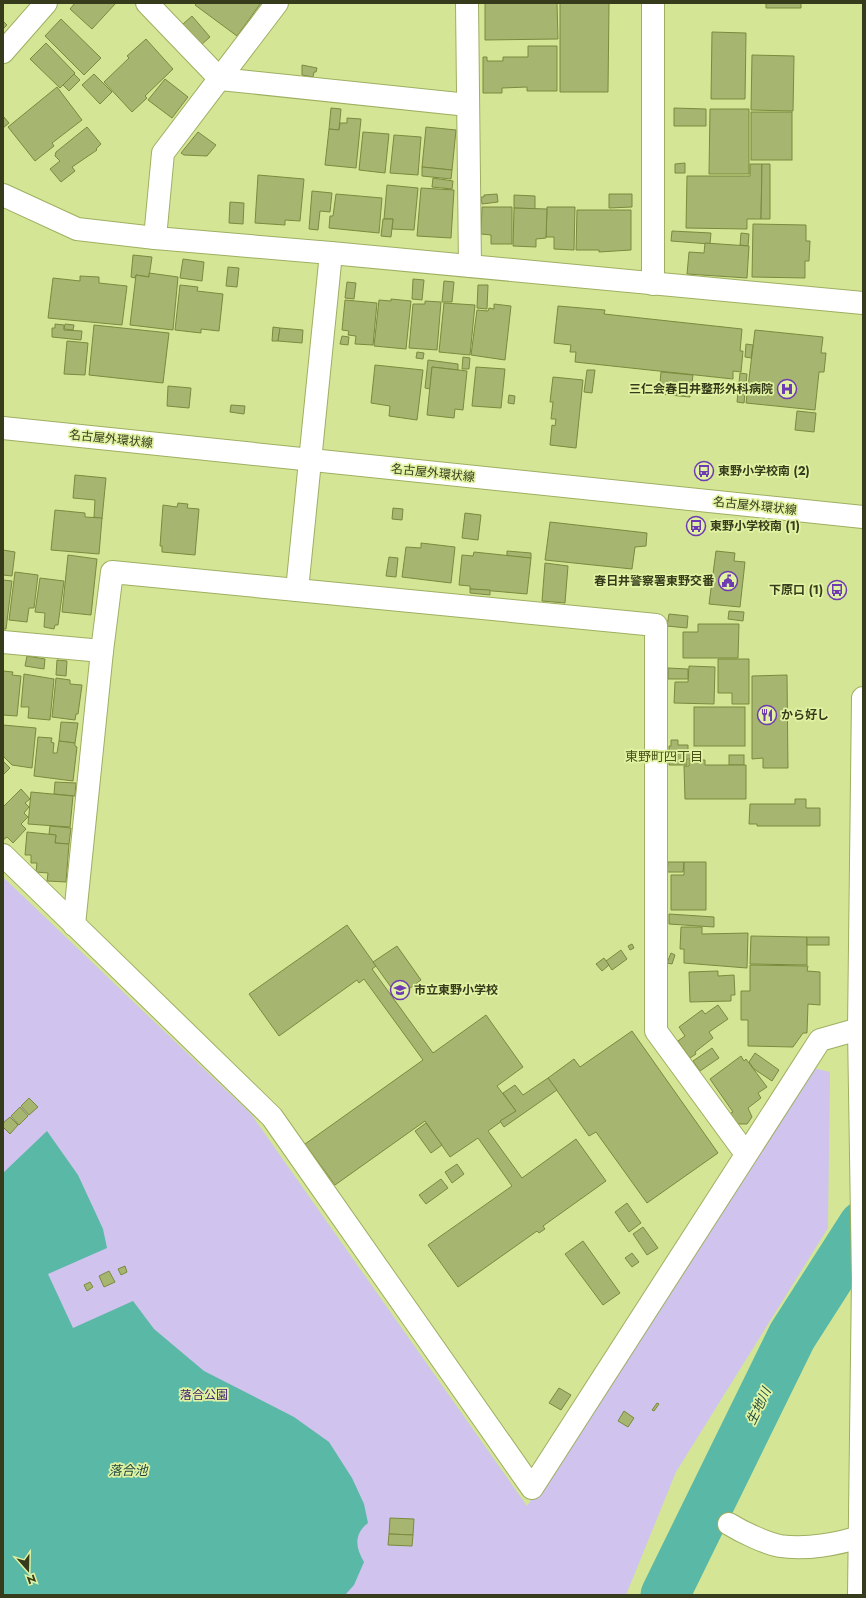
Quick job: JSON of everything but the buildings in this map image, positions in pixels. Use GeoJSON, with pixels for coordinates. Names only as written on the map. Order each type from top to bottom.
{"type":"FeatureCollection","features":[{"type":"Feature","properties":{"kind":"street"},"geometry":{"type":"LineString","coordinates":[[3,52],[46,3]]}},
{"type":"Feature","properties":{"kind":"street"},"geometry":{"type":"LineString","coordinates":[[147,3],[220,79],[468,105]]}},
{"type":"Feature","properties":{"kind":"street"},"geometry":{"type":"LineString","coordinates":[[154,238],[163,153],[277,3]]}},
{"type":"Feature","properties":{"kind":"street"},"geometry":{"type":"LineString","coordinates":[[467,3],[470,266]]}},
{"type":"Feature","properties":{"kind":"street"},"geometry":{"type":"LineString","coordinates":[[653,3],[654,284]]}},
{"type":"Feature","properties":{"kind":"street"},"geometry":{"type":"LineString","coordinates":[[3,195],[77,230],[863,304]]}},
{"type":"Feature","properties":{"kind":"street"},"geometry":{"type":"LineString","coordinates":[[298,590],[331,253]]}},
{"type":"Feature","properties":{"kind":"street","name":"名古屋外環状線"},"geometry":{"type":"LineString","coordinates":[[3,428],[310,461],[863,517]]}},
{"type":"Feature","properties":{"kind":"street"},"geometry":{"type":"LineString","coordinates":[[74,925],[102,652],[112,572],[656,625],[656,1031],[746,1154]]}},
{"type":"Feature","properties":{"kind":"street"},"geometry":{"type":"LineString","coordinates":[[3,642],[102,652]]}},
{"type":"Feature","properties":{"kind":"street"},"geometry":{"type":"LineString","coordinates":[[859,1595],[862,1536],[863,1279],[861,1234],[859,1029],[862,895],[863,698]]}},
{"type":"Feature","properties":{"kind":"street"},"geometry":{"type":"LineString","coordinates":[[3,855],[272,1117],[532,1488],[820,1040],[859,1029]]}},
{"type":"Feature","properties":{"kind":"street"},"geometry":{"type":"LineString","coordinates":[[729,1524],[738,1530],[780,1546],[826,1546],[862,1536]]}},
{"type":"Feature","properties":{"kind":"green space","name":"落合公園"},"geometry":{"type":"Polygon","coordinates":[[[3,877],[251,1114],[527,1506],[814,1068],[830,1072],[828,1228],[676,1472],[626,1595],[3,1595],[3,877]]]}},
{"type":"Feature","properties":{"kind":"water","name":"落合池"},"geometry":{"type":"Polygon","coordinates":[[[47,1131],[78,1175],[103,1229],[107,1248],[48,1274],[73,1328],[133,1301],[154,1329],[204,1371],[294,1417],[329,1442],[352,1478],[364,1504],[368,1523],[363,1527],[357,1541],[359,1551],[364,1562],[354,1585],[345,1595],[3,1595],[3,1171],[4,1172],[47,1131]]]}},
{"type":"Feature","properties":{"kind":"waterway","name":"生地川"},"geometry":{"type":"LineString","coordinates":[[665,1595],[792,1336],[863,1225]]}},
{"type":"Feature","properties":{"kind":"place","name":"三仁会春日井整形外科病院"},"geometry":{"type":"Point","coordinates":[787,389]}},
{"type":"Feature","properties":{"kind":"place","name":"東野小学校南 (2)"},"geometry":{"type":"Point","coordinates":[704,471]}},
{"type":"Feature","properties":{"kind":"place","name":"東野小学校南 (1)"},"geometry":{"type":"Point","coordinates":[696,526]}},
{"type":"Feature","properties":{"kind":"place","name":"春日井警察署東野交番"},"geometry":{"type":"Point","coordinates":[728,581]}},
{"type":"Feature","properties":{"kind":"place","name":"下原口 (1)"},"geometry":{"type":"Point","coordinates":[837,590]}},
{"type":"Feature","properties":{"kind":"place","name":"から好し"},"geometry":{"type":"Point","coordinates":[767,715]}},
{"type":"Feature","properties":{"kind":"place","name":"市立東野小学校"},"geometry":{"type":"Point","coordinates":[400,990]}},
{"type":"Feature","properties":{"kind":"district","name":"東野町四丁目"},"geometry":{"type":"Point","coordinates":[664,756]}}]}
